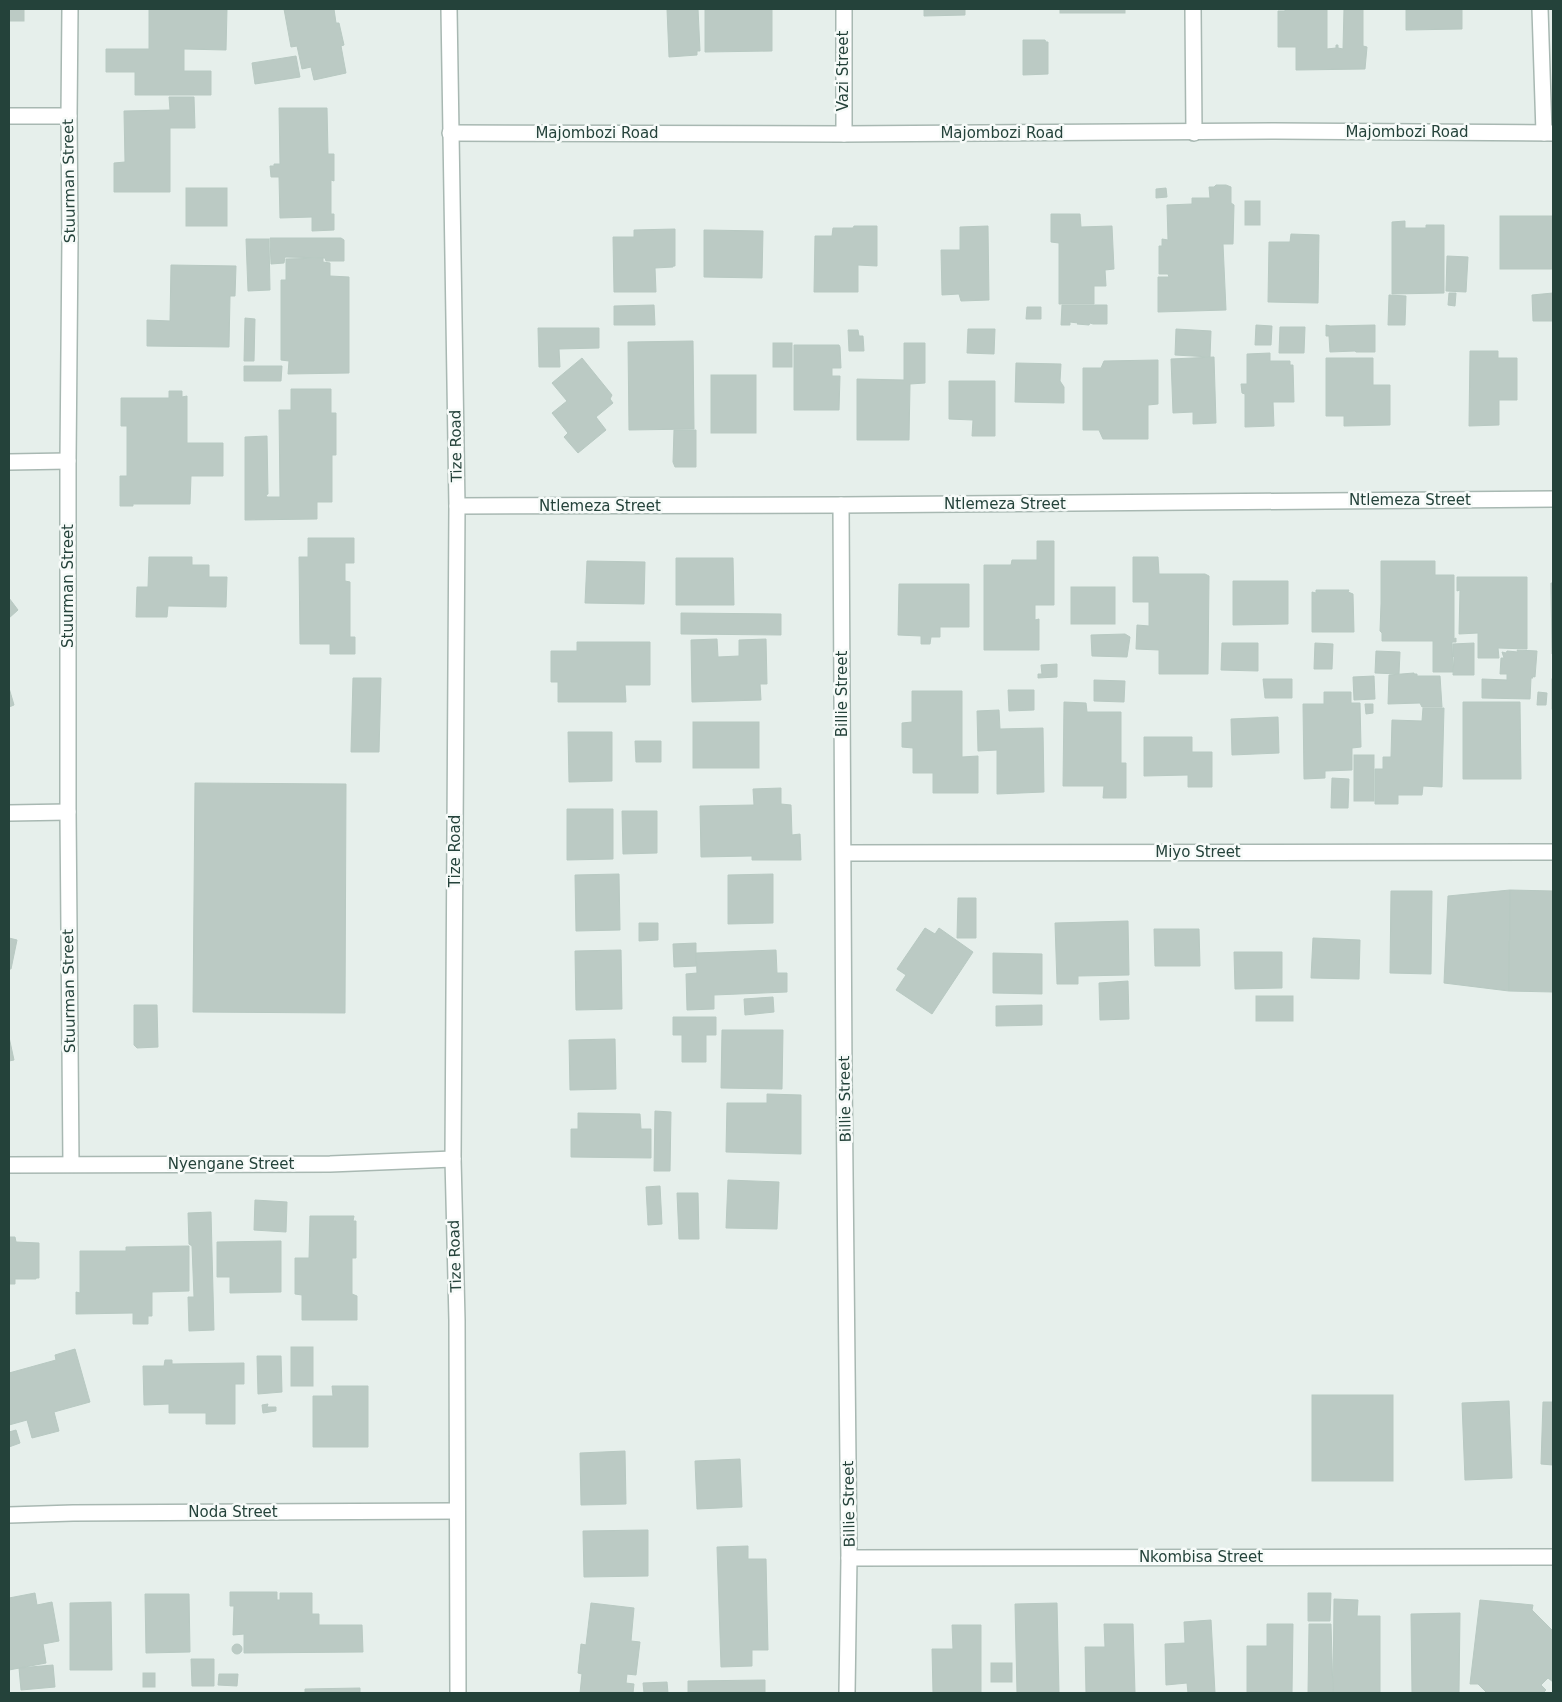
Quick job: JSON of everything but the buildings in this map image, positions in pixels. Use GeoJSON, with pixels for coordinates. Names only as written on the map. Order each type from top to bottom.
{"type":"FeatureCollection","features":[{"type":"Feature","properties":{"kind":"street","name":"Stuurman Street"},"geometry":{"type":"LineString","coordinates":[[70,9],[68,812],[71,1164]]}},
{"type":"Feature","properties":{"kind":"street","name":"Tize Road"},"geometry":{"type":"LineString","coordinates":[[449,9],[457,506],[453,1160],[457,1320],[458,1693]]}},
{"type":"Feature","properties":{"kind":"street","name":"Vazi Street"},"geometry":{"type":"LineString","coordinates":[[844,9],[844,134]]}},
{"type":"Feature","properties":{"kind":"street"},"geometry":{"type":"LineString","coordinates":[[1193,9],[1194,133]]}},
{"type":"Feature","properties":{"kind":"street"},"geometry":{"type":"LineString","coordinates":[[1540,9],[1549,133]]}},
{"type":"Feature","properties":{"kind":"street"},"geometry":{"type":"LineString","coordinates":[[9,116],[69,116]]}},
{"type":"Feature","properties":{"kind":"street","name":"Majombozi Road"},"geometry":{"type":"LineString","coordinates":[[450,133],[844,134],[1275,131],[1549,133]]}},
{"type":"Feature","properties":{"kind":"street"},"geometry":{"type":"LineString","coordinates":[[9,462],[68,461]]}},
{"type":"Feature","properties":{"kind":"street","name":"Ntlemeza Street"},"geometry":{"type":"LineString","coordinates":[[457,506],[1553,499]]}},
{"type":"Feature","properties":{"kind":"street","name":"Billie Street"},"geometry":{"type":"LineString","coordinates":[[841,505],[849,1558],[848,1693]]}},
{"type":"Feature","properties":{"kind":"street"},"geometry":{"type":"LineString","coordinates":[[9,813],[68,812]]}},
{"type":"Feature","properties":{"kind":"street","name":"Miyo Street"},"geometry":{"type":"LineString","coordinates":[[844,852],[1553,852]]}},
{"type":"Feature","properties":{"kind":"street","name":"Nyengane Street"},"geometry":{"type":"LineString","coordinates":[[9,1164],[330,1164],[453,1160]]}},
{"type":"Feature","properties":{"kind":"street","name":"Noda Street"},"geometry":{"type":"LineString","coordinates":[[9,1515],[457,1511]]}},
{"type":"Feature","properties":{"kind":"street","name":"Nkombisa Street"},"geometry":{"type":"LineString","coordinates":[[849,1558],[1553,1556]]}}]}
